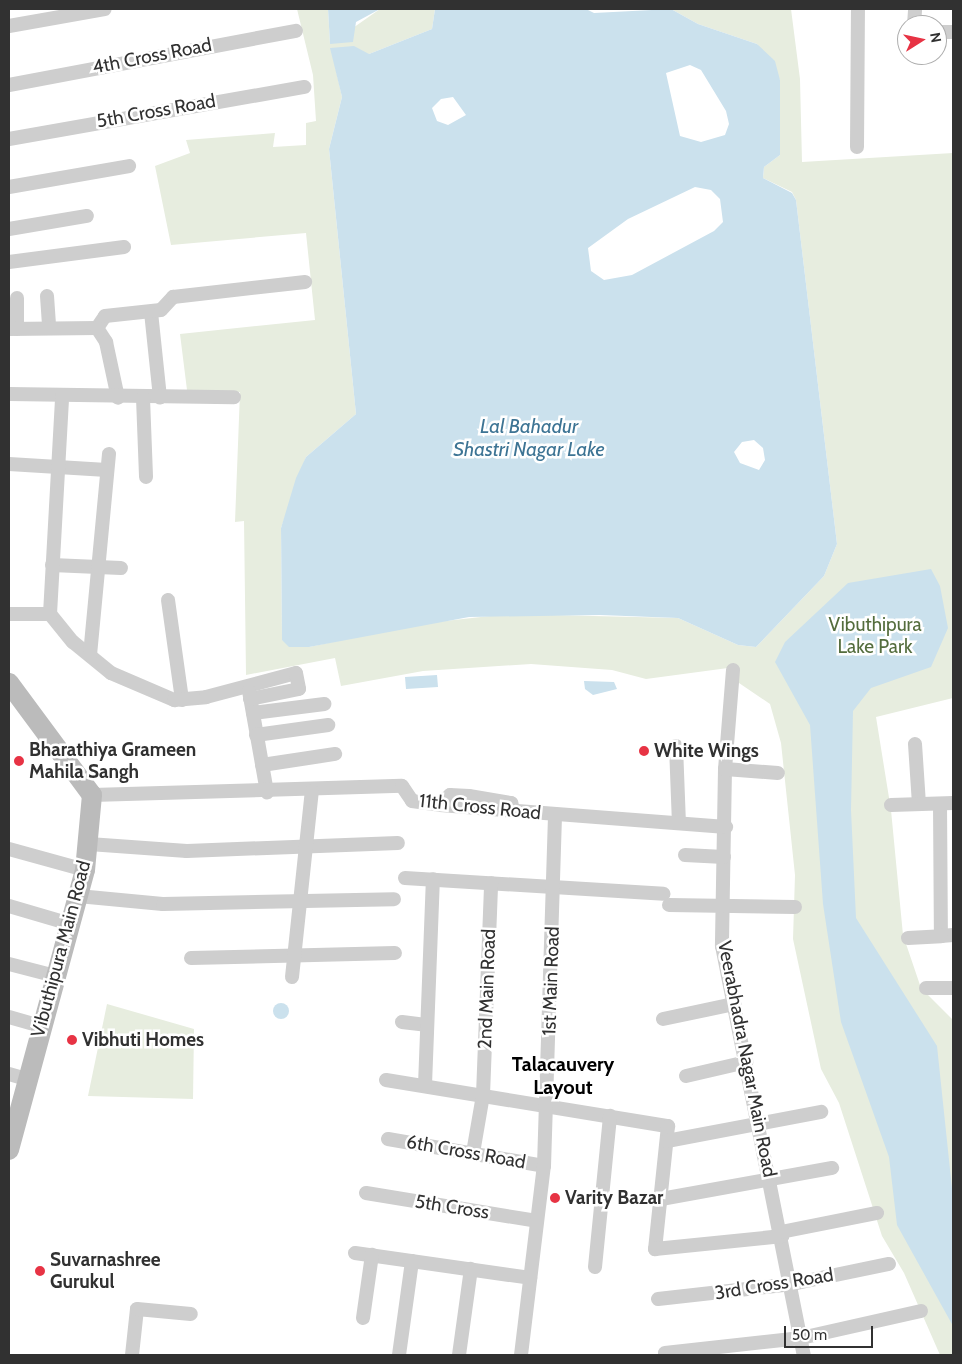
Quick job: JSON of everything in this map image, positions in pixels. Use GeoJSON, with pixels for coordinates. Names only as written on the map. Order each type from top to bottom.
{"type":"FeatureCollection","features":[{"type":"Feature","properties":{"kind":"street"},"geometry":{"type":"LineString","coordinates":[[9,26],[105,9]]}},
{"type":"Feature","properties":{"kind":"street"},"geometry":{"type":"LineString","coordinates":[[857,147],[858,9]]}},
{"type":"Feature","properties":{"kind":"street","name":"4th Cross Road"},"geometry":{"type":"LineString","coordinates":[[9,85],[296,31]]}},
{"type":"Feature","properties":{"kind":"street","name":"5th Cross Road"},"geometry":{"type":"LineString","coordinates":[[9,139],[304,87]]}},
{"type":"Feature","properties":{"kind":"street"},"geometry":{"type":"LineString","coordinates":[[9,187],[129,166]]}},
{"type":"Feature","properties":{"kind":"street"},"geometry":{"type":"LineString","coordinates":[[9,229],[87,216]]}},
{"type":"Feature","properties":{"kind":"street"},"geometry":{"type":"LineString","coordinates":[[9,262],[124,247]]}},
{"type":"Feature","properties":{"kind":"street"},"geometry":{"type":"LineString","coordinates":[[97,328],[105,316],[151,312],[162,309],[173,296],[305,282]]}},
{"type":"Feature","properties":{"kind":"street"},"geometry":{"type":"LineString","coordinates":[[47,296],[49,328]]}},
{"type":"Feature","properties":{"kind":"street"},"geometry":{"type":"LineString","coordinates":[[17,298],[13,329],[97,328]]}},
{"type":"Feature","properties":{"kind":"street"},"geometry":{"type":"LineString","coordinates":[[151,312],[160,398]]}},
{"type":"Feature","properties":{"kind":"street"},"geometry":{"type":"LineString","coordinates":[[97,328],[106,342],[118,398]]}},
{"type":"Feature","properties":{"kind":"street"},"geometry":{"type":"LineString","coordinates":[[9,394],[118,398],[234,397]]}},
{"type":"Feature","properties":{"kind":"street"},"geometry":{"type":"LineString","coordinates":[[62,396],[50,614],[73,642],[119,677],[182,700],[296,673],[300,689],[252,706]]}},
{"type":"Feature","properties":{"kind":"street"},"geometry":{"type":"LineString","coordinates":[[143,398],[146,477]]}},
{"type":"Feature","properties":{"kind":"street"},"geometry":{"type":"LineString","coordinates":[[90,655],[109,454]]}},
{"type":"Feature","properties":{"kind":"street"},"geometry":{"type":"LineString","coordinates":[[9,464],[108,470]]}},
{"type":"Feature","properties":{"kind":"street"},"geometry":{"type":"LineString","coordinates":[[52,565],[121,568]]}},
{"type":"Feature","properties":{"kind":"street"},"geometry":{"type":"LineString","coordinates":[[168,600],[182,700]]}},
{"type":"Feature","properties":{"kind":"street"},"geometry":{"type":"LineString","coordinates":[[9,614],[50,614]]}},
{"type":"Feature","properties":{"kind":"street","name":"Veerabhadra Nagar Main Road"},"geometry":{"type":"LineString","coordinates":[[733,670],[725,769],[726,827],[722,946],[792,1284],[804,1355]]}},
{"type":"Feature","properties":{"kind":"street"},"geometry":{"type":"LineString","coordinates":[[9,683],[92,795]]}},
{"type":"Feature","properties":{"kind":"street"},"geometry":{"type":"LineString","coordinates":[[248,685],[267,792]]}},
{"type":"Feature","properties":{"kind":"street"},"geometry":{"type":"LineString","coordinates":[[252,706],[324,704]]}},
{"type":"Feature","properties":{"kind":"street"},"geometry":{"type":"LineString","coordinates":[[256,735],[328,725]]}},
{"type":"Feature","properties":{"kind":"street"},"geometry":{"type":"LineString","coordinates":[[915,744],[919,804]]}},
{"type":"Feature","properties":{"kind":"street"},"geometry":{"type":"LineString","coordinates":[[676,746],[679,823]]}},
{"type":"Feature","properties":{"kind":"street"},"geometry":{"type":"LineString","coordinates":[[262,765],[336,754]]}},
{"type":"Feature","properties":{"kind":"street"},"geometry":{"type":"LineString","coordinates":[[725,769],[778,773]]}},
{"type":"Feature","properties":{"kind":"street","name":"11th Cross Road"},"geometry":{"type":"LineString","coordinates":[[92,795],[312,791],[402,786],[412,801],[440,805],[726,827]]}},
{"type":"Feature","properties":{"kind":"street"},"geometry":{"type":"LineString","coordinates":[[292,977],[312,791]]}},
{"type":"Feature","properties":{"kind":"street","name":"Vibuthipura Main Road"},"geometry":{"type":"LineString","coordinates":[[9,1150],[18,1077],[40,1026],[85,870],[89,844],[92,795]]}},
{"type":"Feature","properties":{"kind":"street"},"geometry":{"type":"LineString","coordinates":[[891,805],[947,804],[947,935],[908,938]]}},
{"type":"Feature","properties":{"kind":"street","name":"1st Main Road"},"geometry":{"type":"LineString","coordinates":[[521,1355],[544,1166],[555,815]]}},
{"type":"Feature","properties":{"kind":"street"},"geometry":{"type":"LineString","coordinates":[[89,844],[187,850],[398,843]]}},
{"type":"Feature","properties":{"kind":"street"},"geometry":{"type":"LineString","coordinates":[[9,849],[85,870]]}},
{"type":"Feature","properties":{"kind":"street"},"geometry":{"type":"LineString","coordinates":[[685,855],[724,857]]}},
{"type":"Feature","properties":{"kind":"street"},"geometry":{"type":"LineString","coordinates":[[405,878],[554,887],[666,899],[722,909],[795,907]]}},
{"type":"Feature","properties":{"kind":"street"},"geometry":{"type":"LineString","coordinates":[[425,1085],[433,879]]}},
{"type":"Feature","properties":{"kind":"street","name":"2nd Main Road"},"geometry":{"type":"LineString","coordinates":[[473,1153],[483,1095],[491,883]]}},
{"type":"Feature","properties":{"kind":"street"},"geometry":{"type":"LineString","coordinates":[[78,896],[163,904],[394,899]]}},
{"type":"Feature","properties":{"kind":"street"},"geometry":{"type":"LineString","coordinates":[[9,906],[70,924]]}},
{"type":"Feature","properties":{"kind":"street"},"geometry":{"type":"LineString","coordinates":[[191,958],[395,953]]}},
{"type":"Feature","properties":{"kind":"street"},"geometry":{"type":"LineString","coordinates":[[9,964],[55,976]]}},
{"type":"Feature","properties":{"kind":"street"},"geometry":{"type":"LineString","coordinates":[[926,988],[953,988]]}},
{"type":"Feature","properties":{"kind":"street"},"geometry":{"type":"LineString","coordinates":[[663,1019],[734,1004]]}},
{"type":"Feature","properties":{"kind":"street"},"geometry":{"type":"LineString","coordinates":[[9,1017],[40,1026]]}},
{"type":"Feature","properties":{"kind":"street"},"geometry":{"type":"LineString","coordinates":[[402,1022],[426,1025]]}},
{"type":"Feature","properties":{"kind":"street"},"geometry":{"type":"LineString","coordinates":[[686,1076],[746,1062]]}},
{"type":"Feature","properties":{"kind":"street"},"geometry":{"type":"LineString","coordinates":[[386,1080],[668,1126],[655,1249],[781,1234],[877,1213]]}},
{"type":"Feature","properties":{"kind":"street"},"geometry":{"type":"LineString","coordinates":[[667,1141],[821,1112]]}},
{"type":"Feature","properties":{"kind":"street"},"geometry":{"type":"LineString","coordinates":[[594,1267],[610,1116]]}},
{"type":"Feature","properties":{"kind":"street","name":"6th Cross Road"},"geometry":{"type":"LineString","coordinates":[[388,1139],[544,1166]]}},
{"type":"Feature","properties":{"kind":"street"},"geometry":{"type":"LineString","coordinates":[[661,1199],[832,1168]]}},
{"type":"Feature","properties":{"kind":"street","name":"5th Cross"},"geometry":{"type":"LineString","coordinates":[[366,1193],[537,1220]]}},
{"type":"Feature","properties":{"kind":"street"},"geometry":{"type":"LineString","coordinates":[[355,1253],[530,1278]]}},
{"type":"Feature","properties":{"kind":"street"},"geometry":{"type":"LineString","coordinates":[[363,1318],[372,1255]]}},
{"type":"Feature","properties":{"kind":"street"},"geometry":{"type":"LineString","coordinates":[[399,1355],[412,1261]]}},
{"type":"Feature","properties":{"kind":"street","name":"3rd Cross Road"},"geometry":{"type":"LineString","coordinates":[[658,1300],[792,1284],[888,1264]]}},
{"type":"Feature","properties":{"kind":"street"},"geometry":{"type":"LineString","coordinates":[[459,1355],[471,1269]]}},
{"type":"Feature","properties":{"kind":"street"},"geometry":{"type":"LineString","coordinates":[[132,1355],[138,1309],[191,1314]]}},
{"type":"Feature","properties":{"kind":"street"},"geometry":{"type":"LineString","coordinates":[[665,1353],[801,1338],[921,1310]]}},
{"type":"Feature","properties":{"kind":"green space","name":"Vibuthipura Lake Park"},"geometry":{"type":"Polygon","coordinates":[[[297,9],[328,9],[330,44],[380,9],[435,9],[432,29],[369,54],[331,48],[342,97],[329,149],[356,414],[306,457],[281,528],[282,640],[309,647],[418,624],[508,614],[678,618],[738,645],[756,647],[824,576],[837,544],[796,200],[792,192],[763,178],[764,167],[780,155],[780,80],[757,44],[698,24],[671,9],[791,9],[800,79],[802,162],[953,153],[953,698],[876,717],[891,810],[903,935],[921,988],[953,1020],[953,1355],[940,1355],[904,1273],[882,1236],[839,1103],[821,1069],[793,939],[795,875],[781,743],[770,704],[739,683],[728,668],[646,679],[612,670],[531,664],[423,671],[341,686],[335,658],[246,675],[244,521],[235,522],[240,392],[187,390],[180,334],[315,320],[306,233],[171,245],[155,166],[190,153],[186,140],[275,133],[273,147],[306,145],[306,123],[316,121],[313,75],[297,9]]]}},
{"type":"Feature","properties":{"kind":"green space"},"geometry":{"type":"Polygon","coordinates":[[[107,1004],[194,1029],[193,1099],[88,1096],[107,1004]]]}},
{"type":"Feature","properties":{"kind":"water"},"geometry":{"type":"Polygon","coordinates":[[[328,9],[380,9],[356,22],[353,42],[330,44],[328,9]]]}},
{"type":"Feature","properties":{"kind":"water","name":"Lal Bahadur Shastri Nagar Lake"},"geometry":{"type":"Polygon","coordinates":[[[435,9],[586,9],[594,13],[671,9],[698,24],[757,44],[775,61],[780,80],[780,155],[764,167],[763,178],[792,193],[796,200],[837,544],[824,576],[756,647],[738,645],[678,618],[600,615],[469,617],[309,647],[289,647],[282,640],[281,528],[296,478],[306,457],[356,414],[329,149],[342,97],[330,48],[354,46],[369,54],[432,29],[435,9]],[[690,65],[666,73],[680,136],[701,142],[725,135],[729,124],[726,111],[701,70],[690,65]],[[453,97],[441,99],[432,108],[437,121],[448,125],[466,115],[453,97]],[[695,187],[628,219],[588,248],[591,271],[604,280],[632,275],[714,231],[723,222],[720,199],[711,190],[695,187]],[[754,440],[742,442],[734,452],[740,463],[759,470],[765,460],[763,448],[754,440]]]}},
{"type":"Feature","properties":{"kind":"water"},"geometry":{"type":"Polygon","coordinates":[[[931,569],[940,586],[948,628],[931,667],[871,688],[853,711],[851,810],[856,918],[937,1046],[953,1198],[953,1326],[897,1225],[889,1157],[841,1022],[823,904],[810,725],[775,662],[785,642],[848,583],[931,569]]]}},
{"type":"Feature","properties":{"kind":"water"},"geometry":{"type":"Polygon","coordinates":[[[437,675],[438,687],[406,689],[405,677],[437,675]]]}},
{"type":"Feature","properties":{"kind":"water"},"geometry":{"type":"Polygon","coordinates":[[[584,681],[614,682],[617,689],[593,695],[585,689],[584,681]]]}},
{"type":"Feature","properties":{"kind":"water"},"geometry":{"type":"Polygon","coordinates":[[[281,1003],[289,1011],[281,1019],[273,1011],[281,1003]]]}},
{"type":"Feature","properties":{"kind":"place","name":"White Wings"},"geometry":{"type":"Point","coordinates":[644,751]}},
{"type":"Feature","properties":{"kind":"place","name":"Bharathiya Grameen Mahila Sangh"},"geometry":{"type":"Point","coordinates":[19,761]}},
{"type":"Feature","properties":{"kind":"place","name":"Vibhuti Homes"},"geometry":{"type":"Point","coordinates":[72,1040]}},
{"type":"Feature","properties":{"kind":"place","name":"Varity Bazar"},"geometry":{"type":"Point","coordinates":[555,1198]}},
{"type":"Feature","properties":{"kind":"place","name":"Suvarnashree Gurukul"},"geometry":{"type":"Point","coordinates":[40,1271]}},
{"type":"Feature","properties":{"kind":"district","name":"Talacauvery Layout"},"geometry":{"type":"Point","coordinates":[563,1076]}}]}
